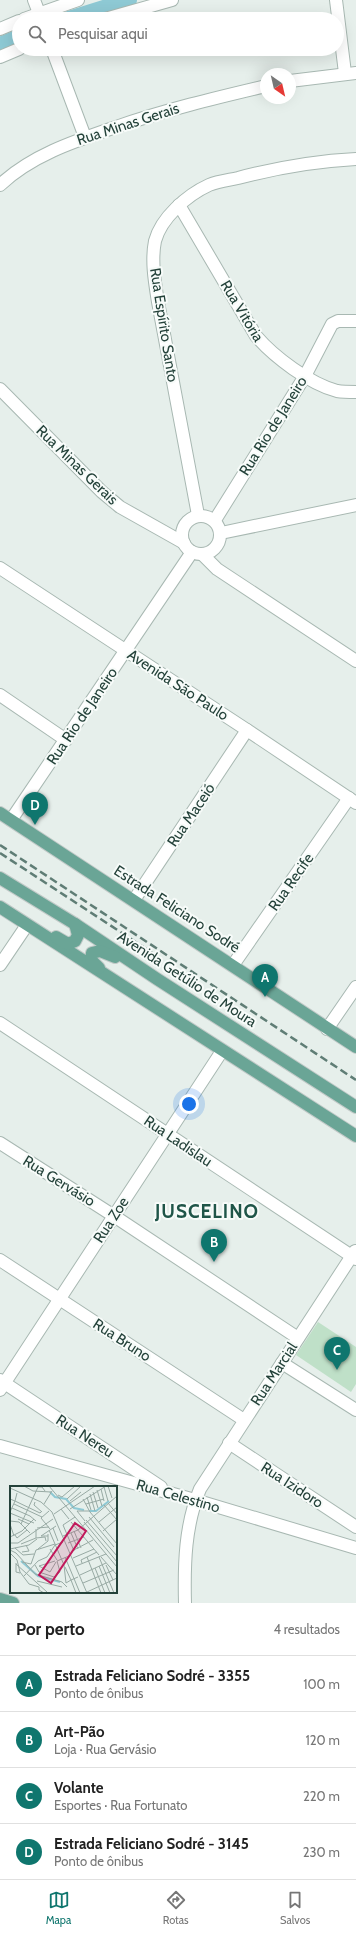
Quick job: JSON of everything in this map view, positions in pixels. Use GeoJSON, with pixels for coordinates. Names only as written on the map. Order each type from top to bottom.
{"type":"FeatureCollection","features":[{"type":"Feature","properties":{"kind":"main road","name":"Estrada Feliciano Sodré"},"geometry":{"type":"LineString","coordinates":[[0,813],[356,1047]]}},
{"type":"Feature","properties":{"kind":"main road","name":"Avenida Getúlio de Moura"},"geometry":{"type":"LineString","coordinates":[[0,878],[75,924],[156,979],[356,1108]]}},
{"type":"Feature","properties":{"kind":"main road"},"geometry":{"type":"LineString","coordinates":[[0,907],[356,1136]]}},
{"type":"Feature","properties":{"kind":"main road"},"geometry":{"type":"LineString","coordinates":[[27,925],[35,924],[68,944],[72,944],[78,938],[78,931],[75,924]]}},
{"type":"Feature","properties":{"kind":"main road"},"geometry":{"type":"LineString","coordinates":[[115,982],[93,962],[90,958],[92,953],[100,951],[106,953],[156,979]]}},
{"type":"Feature","properties":{"kind":"main road"},"geometry":{"type":"LineString","coordinates":[[0,1599],[13,1603]]}},
{"type":"Feature","properties":{"kind":"street"},"geometry":{"type":"LineString","coordinates":[[34,0],[39,12]]}},
{"type":"Feature","properties":{"kind":"street"},"geometry":{"type":"LineString","coordinates":[[42,12],[78,0]]}},
{"type":"Feature","properties":{"kind":"street"},"geometry":{"type":"LineString","coordinates":[[130,12],[172,0]]}},
{"type":"Feature","properties":{"kind":"street"},"geometry":{"type":"LineString","coordinates":[[336,0],[338,12]]}},
{"type":"Feature","properties":{"kind":"street"},"geometry":{"type":"LineString","coordinates":[[0,29],[12,24]]}},
{"type":"Feature","properties":{"kind":"street"},"geometry":{"type":"LineString","coordinates":[[296,80],[350,73],[344,42]]}},
{"type":"Feature","properties":{"kind":"street"},"geometry":{"type":"LineString","coordinates":[[0,57],[12,52]]}},
{"type":"Feature","properties":{"kind":"street"},"geometry":{"type":"LineString","coordinates":[[55,56],[86,137]]}},
{"type":"Feature","properties":{"kind":"street","name":"Rua Minas Gerais"},"geometry":{"type":"LineString","coordinates":[[0,186],[14,173],[36,158],[86,137],[198,102],[260,87]]}},
{"type":"Feature","properties":{"kind":"street","name":"Rua Espírito Santo"},"geometry":{"type":"LineString","coordinates":[[198,516],[158,302],[153,268],[155,241],[163,225],[179,205],[209,185],[258,173],[356,159]]}},
{"type":"Feature","properties":{"kind":"street","name":"Rua Vitória"},"geometry":{"type":"LineString","coordinates":[[179,205],[256,336],[268,351],[326,388],[339,391],[356,392]]}},
{"type":"Feature","properties":{"kind":"street","name":"Rua Rio de Janeiro"},"geometry":{"type":"LineString","coordinates":[[214,520],[305,376],[332,324],[338,321],[356,321]]}},
{"type":"Feature","properties":{"kind":"street","name":"Rua Minas Gerais"},"geometry":{"type":"LineString","coordinates":[[0,389],[97,487],[120,507],[192,550],[217,569],[356,661]]}},
{"type":"Feature","properties":{"kind":"street"},"geometry":{"type":"LineString","coordinates":[[221,533],[356,505]]}},
{"type":"Feature","properties":{"kind":"street"},"geometry":{"type":"LineString","coordinates":[[204,516],[214,520],[221,533],[218,545],[214,550],[192,550],[182,537],[184,526],[192,517],[204,516]]}},
{"type":"Feature","properties":{"kind":"street","name":"Rua Rio de Janeiro"},"geometry":{"type":"LineString","coordinates":[[11,820],[192,550]]}},
{"type":"Feature","properties":{"kind":"street","name":"Avenida São Paulo"},"geometry":{"type":"LineString","coordinates":[[0,568],[247,730],[352,801]]}},
{"type":"Feature","properties":{"kind":"street"},"geometry":{"type":"LineString","coordinates":[[0,695],[66,740]]}},
{"type":"Feature","properties":{"kind":"street","name":"Rua Maceió"},"geometry":{"type":"LineString","coordinates":[[134,900],[247,730]]}},
{"type":"Feature","properties":{"kind":"street","name":"Rua Recife"},"geometry":{"type":"LineString","coordinates":[[233,965],[352,801]]}},
{"type":"Feature","properties":{"kind":"street"},"geometry":{"type":"LineString","coordinates":[[0,965],[27,925]]}},
{"type":"Feature","properties":{"kind":"street"},"geometry":{"type":"LineString","coordinates":[[327,1029],[356,987]]}},
{"type":"Feature","properties":{"kind":"street","name":"Rua Ladislau"},"geometry":{"type":"LineString","coordinates":[[0,1023],[355,1255]]}},
{"type":"Feature","properties":{"kind":"street","name":"Rua Zoe"},"geometry":{"type":"LineString","coordinates":[[1,1384],[60,1299],[222,1051]]}},
{"type":"Feature","properties":{"kind":"street","name":"Rua Gervásio"},"geometry":{"type":"LineString","coordinates":[[0,1143],[114,1216],[298,1338]]}},
{"type":"Feature","properties":{"kind":"street","name":"Rua Marcial"},"geometry":{"type":"LineString","coordinates":[[185,1603],[186,1546],[195,1500],[208,1475],[298,1338],[355,1255]]}},
{"type":"Feature","properties":{"kind":"street","name":"Rua Bruno"},"geometry":{"type":"LineString","coordinates":[[0,1260],[244,1420]]}},
{"type":"Feature","properties":{"kind":"street"},"geometry":{"type":"LineString","coordinates":[[282,1363],[356,1410]]}},
{"type":"Feature","properties":{"kind":"street","name":"Rua Nereu"},"geometry":{"type":"LineString","coordinates":[[1,1384],[170,1493]]}},
{"type":"Feature","properties":{"kind":"street","name":"Rua Izidoro"},"geometry":{"type":"LineString","coordinates":[[229,1443],[354,1526]]}},
{"type":"Feature","properties":{"kind":"street","name":"Rua Celestino"},"geometry":{"type":"LineString","coordinates":[[0,1446],[195,1500],[351,1547]]}},
{"type":"Feature","properties":{"kind":"street"},"geometry":{"type":"LineString","coordinates":[[351,1547],[354,1526]]}},
{"type":"Feature","properties":{"kind":"green space"},"geometry":{"type":"Polygon","coordinates":[[[318,1322],[356,1347],[356,1384],[351,1392],[296,1355],[318,1322]]]}},
{"type":"Feature","properties":{"kind":"waterway"},"geometry":{"type":"LineString","coordinates":[[91,12],[129,0]]}},
{"type":"Feature","properties":{"kind":"waterway"},"geometry":{"type":"LineString","coordinates":[[0,45],[12,40]]}},
{"type":"Feature","properties":{"kind":"railway"},"geometry":{"type":"LineString","coordinates":[[0,845],[356,1080]]}},
{"type":"Feature","properties":{"kind":"railway"},"geometry":{"type":"LineString","coordinates":[[0,853],[154,954]]}},
{"type":"Feature","properties":{"kind":"place","name":"Estrada Feliciano Sodré - 3145"},"geometry":{"type":"Point","coordinates":[35,825]}},
{"type":"Feature","properties":{"kind":"place","name":"Estrada Feliciano Sodré - 3355"},"geometry":{"type":"Point","coordinates":[265,997]}},
{"type":"Feature","properties":{"kind":"place","name":"Art-Pão"},"geometry":{"type":"Point","coordinates":[214,1262]}},
{"type":"Feature","properties":{"kind":"place","name":"Volante"},"geometry":{"type":"Point","coordinates":[337,1370]}},
{"type":"Feature","properties":{"kind":"district","name":"JUSCELINO"},"geometry":{"type":"Point","coordinates":[207,1211]}}]}
